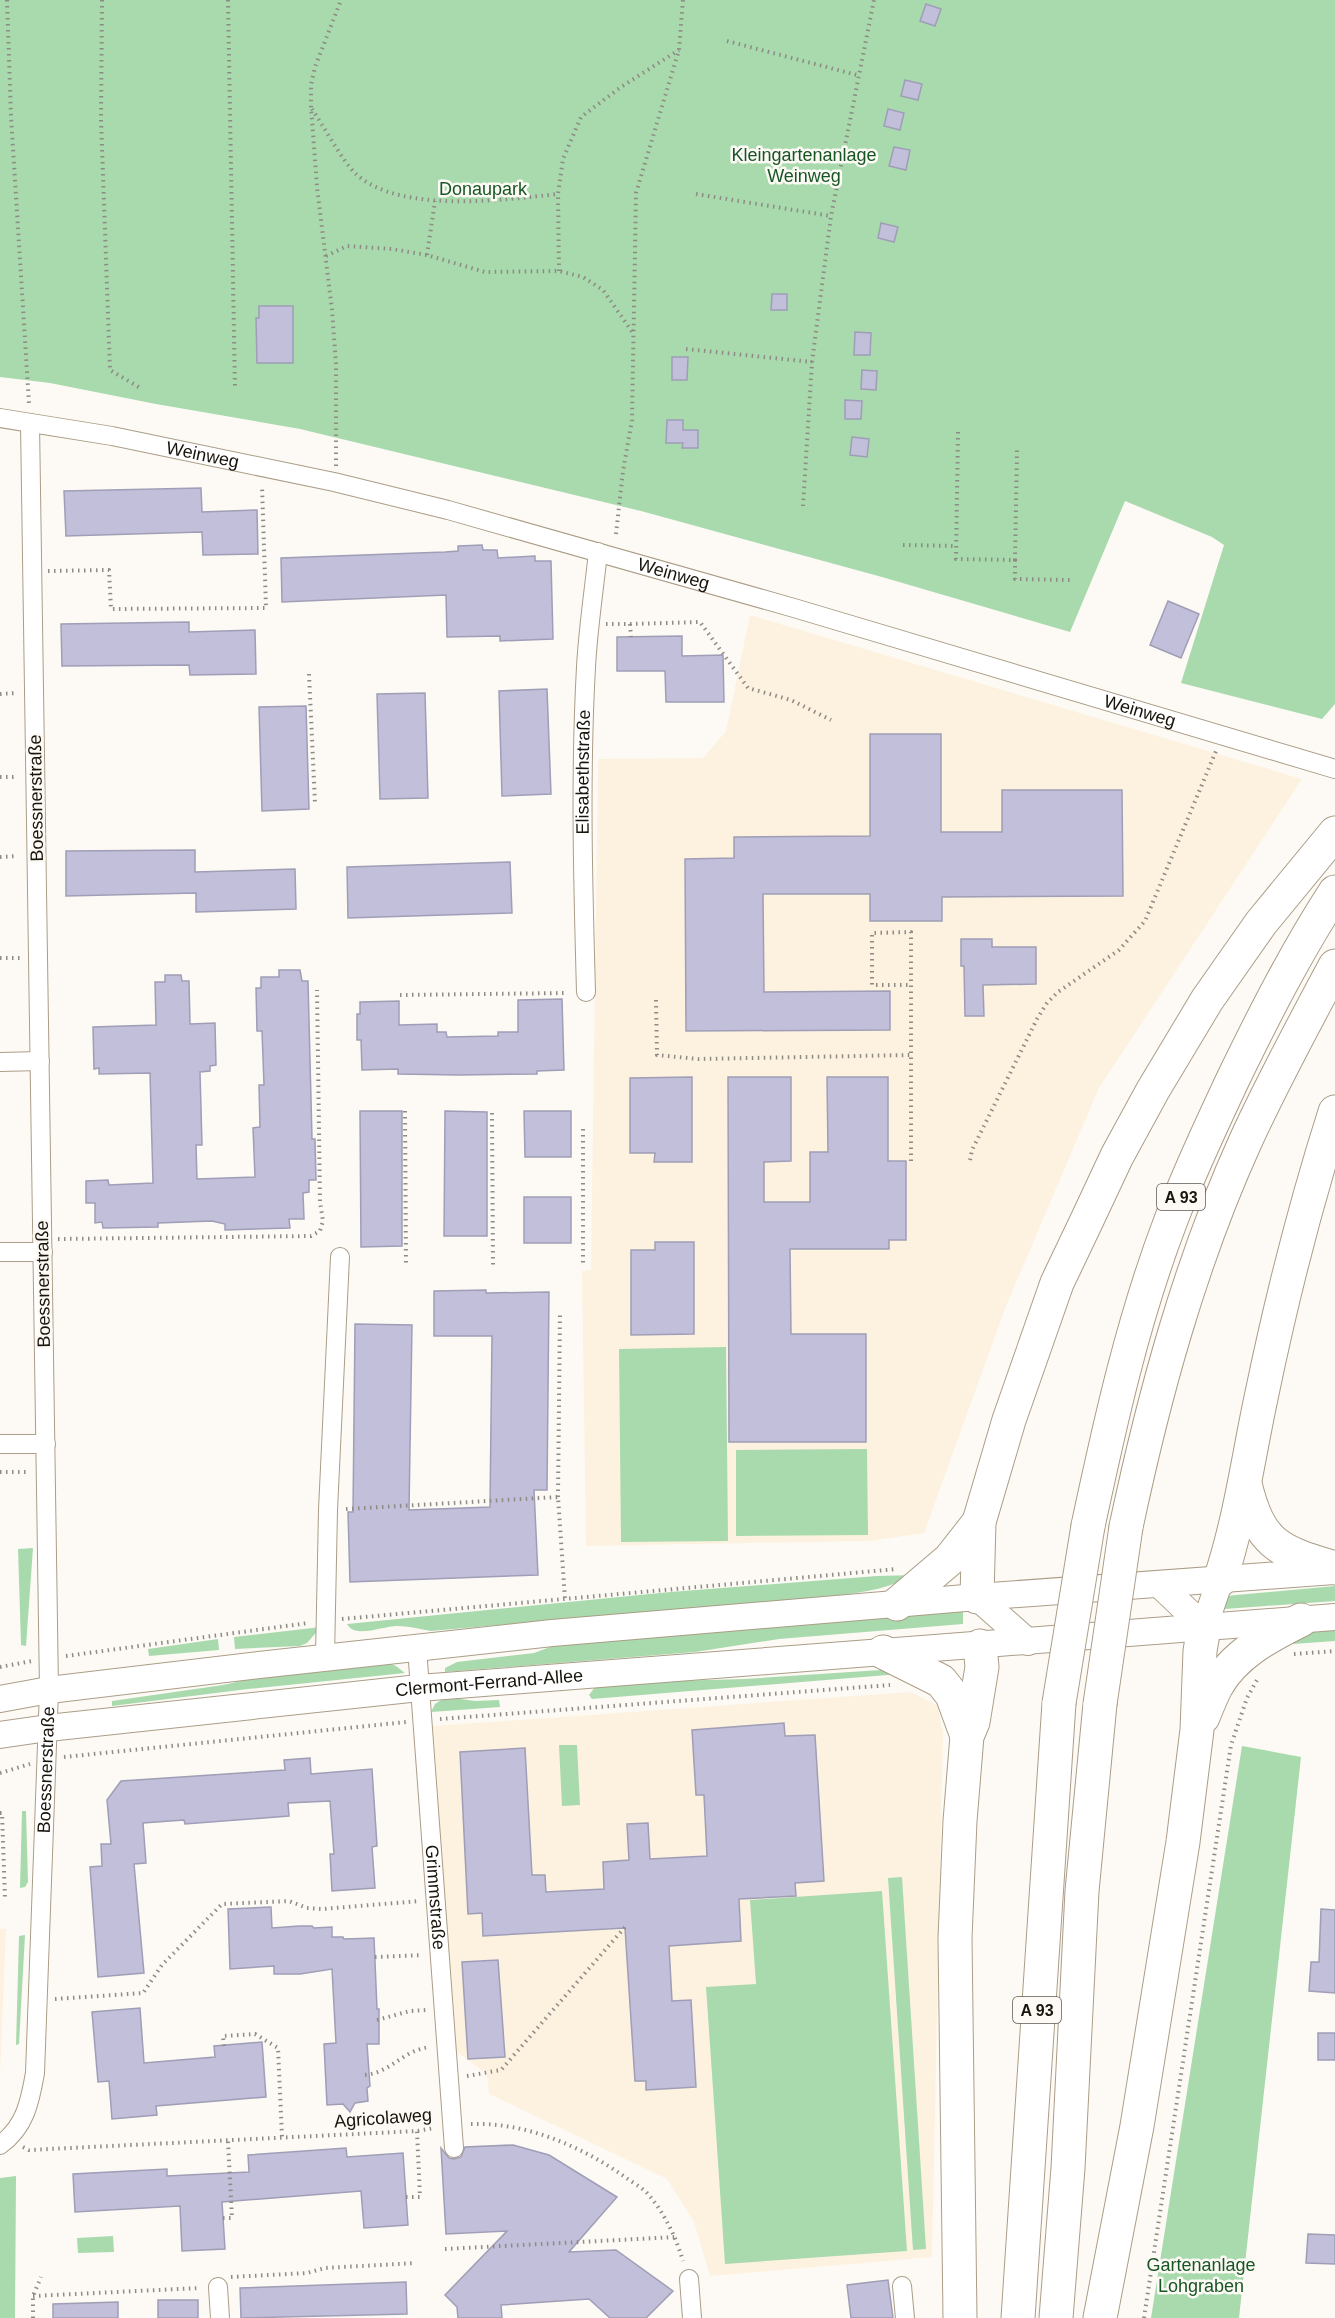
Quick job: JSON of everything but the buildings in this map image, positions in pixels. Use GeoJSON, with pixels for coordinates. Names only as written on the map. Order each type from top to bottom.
{"type":"FeatureCollection","features":[{"type":"Feature","properties":{"kind":"highway"},"geometry":{"type":"LineString","coordinates":[[977,1598],[979,1522],[1009,1420],[1057,1283],[1117,1156],[1207,1000],[1262,923],[1335,833]]}},
{"type":"Feature","properties":{"kind":"highway","name":"A 93"},"geometry":{"type":"LineString","coordinates":[[1018,2318],[1059,1703],[1088,1526],[1107,1435],[1131,1347],[1171,1221],[1260,1021],[1335,892]]}},
{"type":"Feature","properties":{"kind":"highway","name":"A 93"},"geometry":{"type":"LineString","coordinates":[[1056,2318],[1068,2168],[1082,1891],[1100,1704],[1126,1527],[1142,1450],[1184,1301],[1210,1227],[1245,1141],[1335,966]]}},
{"type":"Feature","properties":{"kind":"highway"},"geometry":{"type":"LineString","coordinates":[[1221,1580],[1245,1484],[1276,1328],[1317,1170],[1335,1112]]}},
{"type":"Feature","properties":{"kind":"highway"},"geometry":{"type":"LineString","coordinates":[[1245,1484],[1252,1514],[1275,1545],[1295,1556],[1335,1569]]}},
{"type":"Feature","properties":{"kind":"highway"},"geometry":{"type":"LineString","coordinates":[[897,1604],[950,1559],[979,1522]]}},
{"type":"Feature","properties":{"kind":"highway"},"geometry":{"type":"LineString","coordinates":[[1197,1730],[1217,1686],[1244,1654],[1271,1635],[1301,1620]]}},
{"type":"Feature","properties":{"kind":"highway"},"geometry":{"type":"LineString","coordinates":[[1100,2318],[1137,2126],[1183,1842],[1197,1730],[1200,1651],[1204,1627]]}},
{"type":"Feature","properties":{"kind":"highway"},"geometry":{"type":"LineString","coordinates":[[960,2318],[955,1938],[960,1821],[967,1736],[973,1722],[981,1667],[980,1646]]}},
{"type":"Feature","properties":{"kind":"highway"},"geometry":{"type":"LineString","coordinates":[[883,1652],[940,1681],[952,1695],[967,1736]]}},
{"type":"Feature","properties":{"kind":"street","name":"Weinweg"},"geometry":{"type":"LineString","coordinates":[[0,418],[112,435],[334,482],[447,510],[794,608],[1335,769]]}},
{"type":"Feature","properties":{"kind":"street","name":"Boessnerstraße"},"geometry":{"type":"LineString","coordinates":[[5,2142],[24,2119],[31,2098],[35,2073],[50,1690],[30,423]]}},
{"type":"Feature","properties":{"kind":"street","name":"Elisabethstraße"},"geometry":{"type":"LineString","coordinates":[[586,992],[582,829],[586,664],[598,552]]}},
{"type":"Feature","properties":{"kind":"street"},"geometry":{"type":"LineString","coordinates":[[0,1062],[40,1061]]}},
{"type":"Feature","properties":{"kind":"street"},"geometry":{"type":"LineString","coordinates":[[0,1252],[43,1246]]}},
{"type":"Feature","properties":{"kind":"street"},"geometry":{"type":"LineString","coordinates":[[325,1657],[328,1510],[340,1257]]}},
{"type":"Feature","properties":{"kind":"street"},"geometry":{"type":"LineString","coordinates":[[0,1444],[46,1444]]}},
{"type":"Feature","properties":{"kind":"street"},"geometry":{"type":"LineString","coordinates":[[0,1699],[50,1690],[325,1657],[552,1633],[1335,1569]]}},
{"type":"Feature","properties":{"kind":"street"},"geometry":{"type":"LineString","coordinates":[[1159,1584],[1204,1627],[1221,1580]]}},
{"type":"Feature","properties":{"kind":"street"},"geometry":{"type":"LineString","coordinates":[[977,1598],[1028,1642]]}},
{"type":"Feature","properties":{"kind":"street"},"geometry":{"type":"LineString","coordinates":[[977,1598],[980,1646]]}},
{"type":"Feature","properties":{"kind":"street","name":"Clermont-Ferrand-Allee"},"geometry":{"type":"LineString","coordinates":[[0,1735],[419,1688],[1335,1617]]}},
{"type":"Feature","properties":{"kind":"street","name":"Grimmstraße"},"geometry":{"type":"LineString","coordinates":[[417,1648],[454,2148]]}},
{"type":"Feature","properties":{"kind":"street"},"geometry":{"type":"LineString","coordinates":[[688,2280],[692,2318]]}},
{"type":"Feature","properties":{"kind":"street"},"geometry":{"type":"LineString","coordinates":[[902,2286],[905,2318]]}},
{"type":"Feature","properties":{"kind":"street"},"geometry":{"type":"LineString","coordinates":[[218,2287],[220,2318]]}},
{"type":"Feature","properties":{"kind":"path"},"geometry":{"type":"LineString","coordinates":[[8,0],[11,116],[30,423]]}},
{"type":"Feature","properties":{"kind":"path"},"geometry":{"type":"LineString","coordinates":[[102,0],[101,119],[110,370],[142,389]]}},
{"type":"Feature","properties":{"kind":"path"},"geometry":{"type":"LineString","coordinates":[[228,0],[236,390]]}},
{"type":"Feature","properties":{"kind":"path"},"geometry":{"type":"LineString","coordinates":[[334,482],[337,463],[333,310],[310,106],[315,67],[341,0]]}},
{"type":"Feature","properties":{"kind":"path"},"geometry":{"type":"LineString","coordinates":[[616,534],[623,471],[632,420],[636,193],[679,50],[683,0]]}},
{"type":"Feature","properties":{"kind":"path"},"geometry":{"type":"LineString","coordinates":[[803,506],[812,363],[831,216],[857,75],[874,0]]}},
{"type":"Feature","properties":{"kind":"path"},"geometry":{"type":"LineString","coordinates":[[727,41],[857,75]]}},
{"type":"Feature","properties":{"kind":"path"},"geometry":{"type":"LineString","coordinates":[[559,272],[558,194],[563,159],[581,117],[621,87],[679,50]]}},
{"type":"Feature","properties":{"kind":"path"},"geometry":{"type":"LineString","coordinates":[[310,106],[354,173],[387,192],[435,201],[502,200],[558,194]]}},
{"type":"Feature","properties":{"kind":"path"},"geometry":{"type":"LineString","coordinates":[[696,194],[831,216]]}},
{"type":"Feature","properties":{"kind":"path"},"geometry":{"type":"LineString","coordinates":[[427,255],[435,201]]}},
{"type":"Feature","properties":{"kind":"path"},"geometry":{"type":"LineString","coordinates":[[326,256],[347,246],[392,249],[427,255],[485,272],[559,272],[583,277],[603,290],[633,334]]}},
{"type":"Feature","properties":{"kind":"path"},"geometry":{"type":"LineString","coordinates":[[686,349],[812,363]]}},
{"type":"Feature","properties":{"kind":"path"},"geometry":{"type":"LineString","coordinates":[[958,432],[956,559],[1015,560]]}},
{"type":"Feature","properties":{"kind":"path"},"geometry":{"type":"LineString","coordinates":[[1017,448],[1015,579],[1070,580]]}},
{"type":"Feature","properties":{"kind":"path"},"geometry":{"type":"LineString","coordinates":[[33,571],[109,570],[111,609],[266,608],[261,466]]}},
{"type":"Feature","properties":{"kind":"path"},"geometry":{"type":"LineString","coordinates":[[903,545],[956,546]]}},
{"type":"Feature","properties":{"kind":"path"},"geometry":{"type":"LineString","coordinates":[[590,624],[700,622],[748,688],[791,700],[831,720]]}},
{"type":"Feature","properties":{"kind":"path"},"geometry":{"type":"LineString","coordinates":[[630,624],[630,637]]}},
{"type":"Feature","properties":{"kind":"path"},"geometry":{"type":"LineString","coordinates":[[309,674],[315,802]]}},
{"type":"Feature","properties":{"kind":"path"},"geometry":{"type":"LineString","coordinates":[[970,1161],[977,1140],[1036,1019],[1047,1003],[1058,992],[1119,950],[1145,921],[1222,736]]}},
{"type":"Feature","properties":{"kind":"path"},"geometry":{"type":"LineString","coordinates":[[911,986],[872,986],[872,933],[911,933],[911,986],[911,1161]]}},
{"type":"Feature","properties":{"kind":"path"},"geometry":{"type":"LineString","coordinates":[[43,1246],[311,1236],[320,1231],[324,1221],[320,1202],[317,990]]}},
{"type":"Feature","properties":{"kind":"path"},"geometry":{"type":"LineString","coordinates":[[400,994],[586,992]]}},
{"type":"Feature","properties":{"kind":"path"},"geometry":{"type":"LineString","coordinates":[[656,1000],[657,1055],[709,1059],[911,1055]]}},
{"type":"Feature","properties":{"kind":"path"},"geometry":{"type":"LineString","coordinates":[[405,1111],[406,1267]]}},
{"type":"Feature","properties":{"kind":"path"},"geometry":{"type":"LineString","coordinates":[[492,1113],[493,1266]]}},
{"type":"Feature","properties":{"kind":"path"},"geometry":{"type":"LineString","coordinates":[[583,1129],[583,1265]]}},
{"type":"Feature","properties":{"kind":"path"},"geometry":{"type":"LineString","coordinates":[[560,1311],[558,1497],[565,1599]]}},
{"type":"Feature","properties":{"kind":"path"},"geometry":{"type":"LineString","coordinates":[[0,1472],[46,1471]]}},
{"type":"Feature","properties":{"kind":"path"},"geometry":{"type":"LineString","coordinates":[[328,1510],[558,1497]]}},
{"type":"Feature","properties":{"kind":"path"},"geometry":{"type":"LineString","coordinates":[[0,1667],[49,1658],[326,1620],[884,1569],[938,1569]]}},
{"type":"Feature","properties":{"kind":"path"},"geometry":{"type":"LineString","coordinates":[[136,1646],[138,1658]]}},
{"type":"Feature","properties":{"kind":"path"},"geometry":{"type":"LineString","coordinates":[[1291,1654],[1335,1651]]}},
{"type":"Feature","properties":{"kind":"path"},"geometry":{"type":"LineString","coordinates":[[1144,2318],[1231,1745],[1260,1672]]}},
{"type":"Feature","properties":{"kind":"path"},"geometry":{"type":"LineString","coordinates":[[0,1773],[48,1759],[422,1720],[895,1684]]}},
{"type":"Feature","properties":{"kind":"path"},"geometry":{"type":"LineString","coordinates":[[543,1701],[544,1711]]}},
{"type":"Feature","properties":{"kind":"path"},"geometry":{"type":"LineString","coordinates":[[0,1813],[2,1813],[5,1899]]}},
{"type":"Feature","properties":{"kind":"path"},"geometry":{"type":"LineString","coordinates":[[38,2000],[143,1993],[162,1965],[222,1904],[289,1901],[307,1908],[322,1909],[435,1900]]}},
{"type":"Feature","properties":{"kind":"path"},"geometry":{"type":"LineString","coordinates":[[449,2078],[487,2074],[501,2070],[625,1928]]}},
{"type":"Feature","properties":{"kind":"path"},"geometry":{"type":"LineString","coordinates":[[375,1957],[439,1954]]}},
{"type":"Feature","properties":{"kind":"path"},"geometry":{"type":"LineString","coordinates":[[377,2020],[410,2011],[443,2008]]}},
{"type":"Feature","properties":{"kind":"path"},"geometry":{"type":"LineString","coordinates":[[224,2046],[223,2036],[255,2034],[279,2048],[282,2138]]}},
{"type":"Feature","properties":{"kind":"path"},"geometry":{"type":"LineString","coordinates":[[365,2075],[378,2073],[416,2049],[445,2045]]}},
{"type":"Feature","properties":{"kind":"path","name":"Agricolaweg"},"geometry":{"type":"LineString","coordinates":[[5,2142],[28,2150],[417,2132],[452,2125],[493,2123],[540,2134],[581,2149],[646,2193],[676,2237],[688,2280]]}},
{"type":"Feature","properties":{"kind":"path"},"geometry":{"type":"LineString","coordinates":[[406,2197],[420,2197],[417,2132]]}},
{"type":"Feature","properties":{"kind":"path"},"geometry":{"type":"LineString","coordinates":[[223,2218],[232,2218],[228,2141]]}},
{"type":"Feature","properties":{"kind":"path"},"geometry":{"type":"LineString","coordinates":[[445,2249],[676,2237]]}},
{"type":"Feature","properties":{"kind":"path"},"geometry":{"type":"LineString","coordinates":[[33,2296],[218,2287],[218,2278],[307,2273],[325,2268],[416,2263]]}},
{"type":"Feature","properties":{"kind":"path"},"geometry":{"type":"LineString","coordinates":[[33,2318],[33,2296],[41,2277]]}},
{"type":"Feature","properties":{"kind":"shaded area"},"geometry":{"type":"Polygon","coordinates":[[[750,615],[1302,779],[1099,1088],[1006,1306],[924,1533],[870,1541],[586,1546],[582,1271],[591,1270],[598,759],[703,758],[726,731],[750,615]]]}},
{"type":"Feature","properties":{"kind":"shaded area"},"geometry":{"type":"Polygon","coordinates":[[[911,1692],[938,1706],[943,1733],[932,2257],[710,2276],[694,2222],[667,2179],[489,2094],[487,2074],[453,2049],[433,1726],[911,1692]]]}},
{"type":"Feature","properties":{"kind":"shaded area"},"geometry":{"type":"Polygon","coordinates":[[[0,1929],[6,1929],[0,2076],[0,1929]]]}},
{"type":"Feature","properties":{"kind":"green space"},"geometry":{"type":"Polygon","coordinates":[[[0,0],[1335,0],[1335,704],[1322,719],[1181,683],[1224,545],[1212,537],[1125,501],[1070,632],[882,577],[641,511],[300,429],[50,383],[0,377],[0,0]]]}},
{"type":"Feature","properties":{"kind":"green space"},"geometry":{"type":"Polygon","coordinates":[[[726,1347],[728,1541],[621,1542],[619,1349],[726,1347]]]}},
{"type":"Feature","properties":{"kind":"green space"},"geometry":{"type":"Polygon","coordinates":[[[867,1449],[868,1535],[736,1536],[736,1450],[867,1449]]]}},
{"type":"Feature","properties":{"kind":"green space"},"geometry":{"type":"Polygon","coordinates":[[[33,1548],[26,1646],[21,1645],[18,1549],[33,1548]]]}},
{"type":"Feature","properties":{"kind":"green space"},"geometry":{"type":"Polygon","coordinates":[[[916,1575],[898,1583],[841,1595],[431,1631],[397,1626],[356,1631],[347,1624],[670,1592],[916,1575]]]}},
{"type":"Feature","properties":{"kind":"green space"},"geometry":{"type":"Polygon","coordinates":[[[1335,1586],[1335,1601],[1225,1609],[1220,1606],[1225,1596],[1335,1586]]]}},
{"type":"Feature","properties":{"kind":"green space"},"geometry":{"type":"Polygon","coordinates":[[[963,1608],[963,1624],[779,1639],[695,1652],[445,1672],[445,1668],[457,1662],[534,1653],[566,1641],[963,1608]]]}},
{"type":"Feature","properties":{"kind":"green space"},"geometry":{"type":"Polygon","coordinates":[[[1335,1625],[1335,1641],[1271,1644],[1288,1636],[1335,1625]]]}},
{"type":"Feature","properties":{"kind":"green space"},"geometry":{"type":"Polygon","coordinates":[[[321,1627],[307,1643],[300,1646],[235,1649],[234,1637],[321,1627]]]}},
{"type":"Feature","properties":{"kind":"green space"},"geometry":{"type":"Polygon","coordinates":[[[218,1639],[219,1650],[149,1656],[148,1649],[218,1639]]]}},
{"type":"Feature","properties":{"kind":"green space"},"geometry":{"type":"Polygon","coordinates":[[[386,1662],[405,1673],[112,1706],[112,1701],[223,1685],[297,1669],[386,1662]]]}},
{"type":"Feature","properties":{"kind":"green space"},"geometry":{"type":"Polygon","coordinates":[[[896,1669],[912,1673],[592,1699],[589,1695],[598,1683],[745,1679],[896,1669]]]}},
{"type":"Feature","properties":{"kind":"green space"},"geometry":{"type":"Polygon","coordinates":[[[446,1697],[475,1701],[499,1700],[500,1707],[431,1712],[435,1704],[446,1697]]]}},
{"type":"Feature","properties":{"kind":"green space"},"geometry":{"type":"Polygon","coordinates":[[[559,1745],[577,1745],[580,1805],[562,1806],[559,1745]]]}},
{"type":"Feature","properties":{"kind":"green space","name":"Gartenanlage Lohgraben"},"geometry":{"type":"Polygon","coordinates":[[[1242,1746],[1301,1757],[1239,2318],[1151,2318],[1242,1746]]]}},
{"type":"Feature","properties":{"kind":"green space"},"geometry":{"type":"Polygon","coordinates":[[[22,1811],[26,1811],[28,1882],[25,1887],[20,1888],[22,1811]]]}},
{"type":"Feature","properties":{"kind":"green space"},"geometry":{"type":"Polygon","coordinates":[[[902,1877],[926,2249],[913,2250],[888,1878],[902,1877]]]}},
{"type":"Feature","properties":{"kind":"green space"},"geometry":{"type":"Polygon","coordinates":[[[882,1891],[907,2251],[725,2264],[706,1987],[756,1984],[750,1900],[882,1891]]]}},
{"type":"Feature","properties":{"kind":"green space"},"geometry":{"type":"Polygon","coordinates":[[[25,1935],[19,2044],[16,2045],[19,1936],[25,1935]]]}},
{"type":"Feature","properties":{"kind":"green space"},"geometry":{"type":"Polygon","coordinates":[[[16,2176],[15,2318],[0,2318],[0,2178],[16,2176]]]}},
{"type":"Feature","properties":{"kind":"green space"},"geometry":{"type":"Polygon","coordinates":[[[113,2236],[114,2252],[78,2253],[77,2238],[113,2236]]]}},
{"type":"Feature","properties":{"kind":"park label","name":"Kleingartenanlage Weinweg"},"geometry":{"type":"Point","coordinates":[804,165]}},
{"type":"Feature","properties":{"kind":"park label","name":"Donaupark"},"geometry":{"type":"Point","coordinates":[483,189]}}]}
